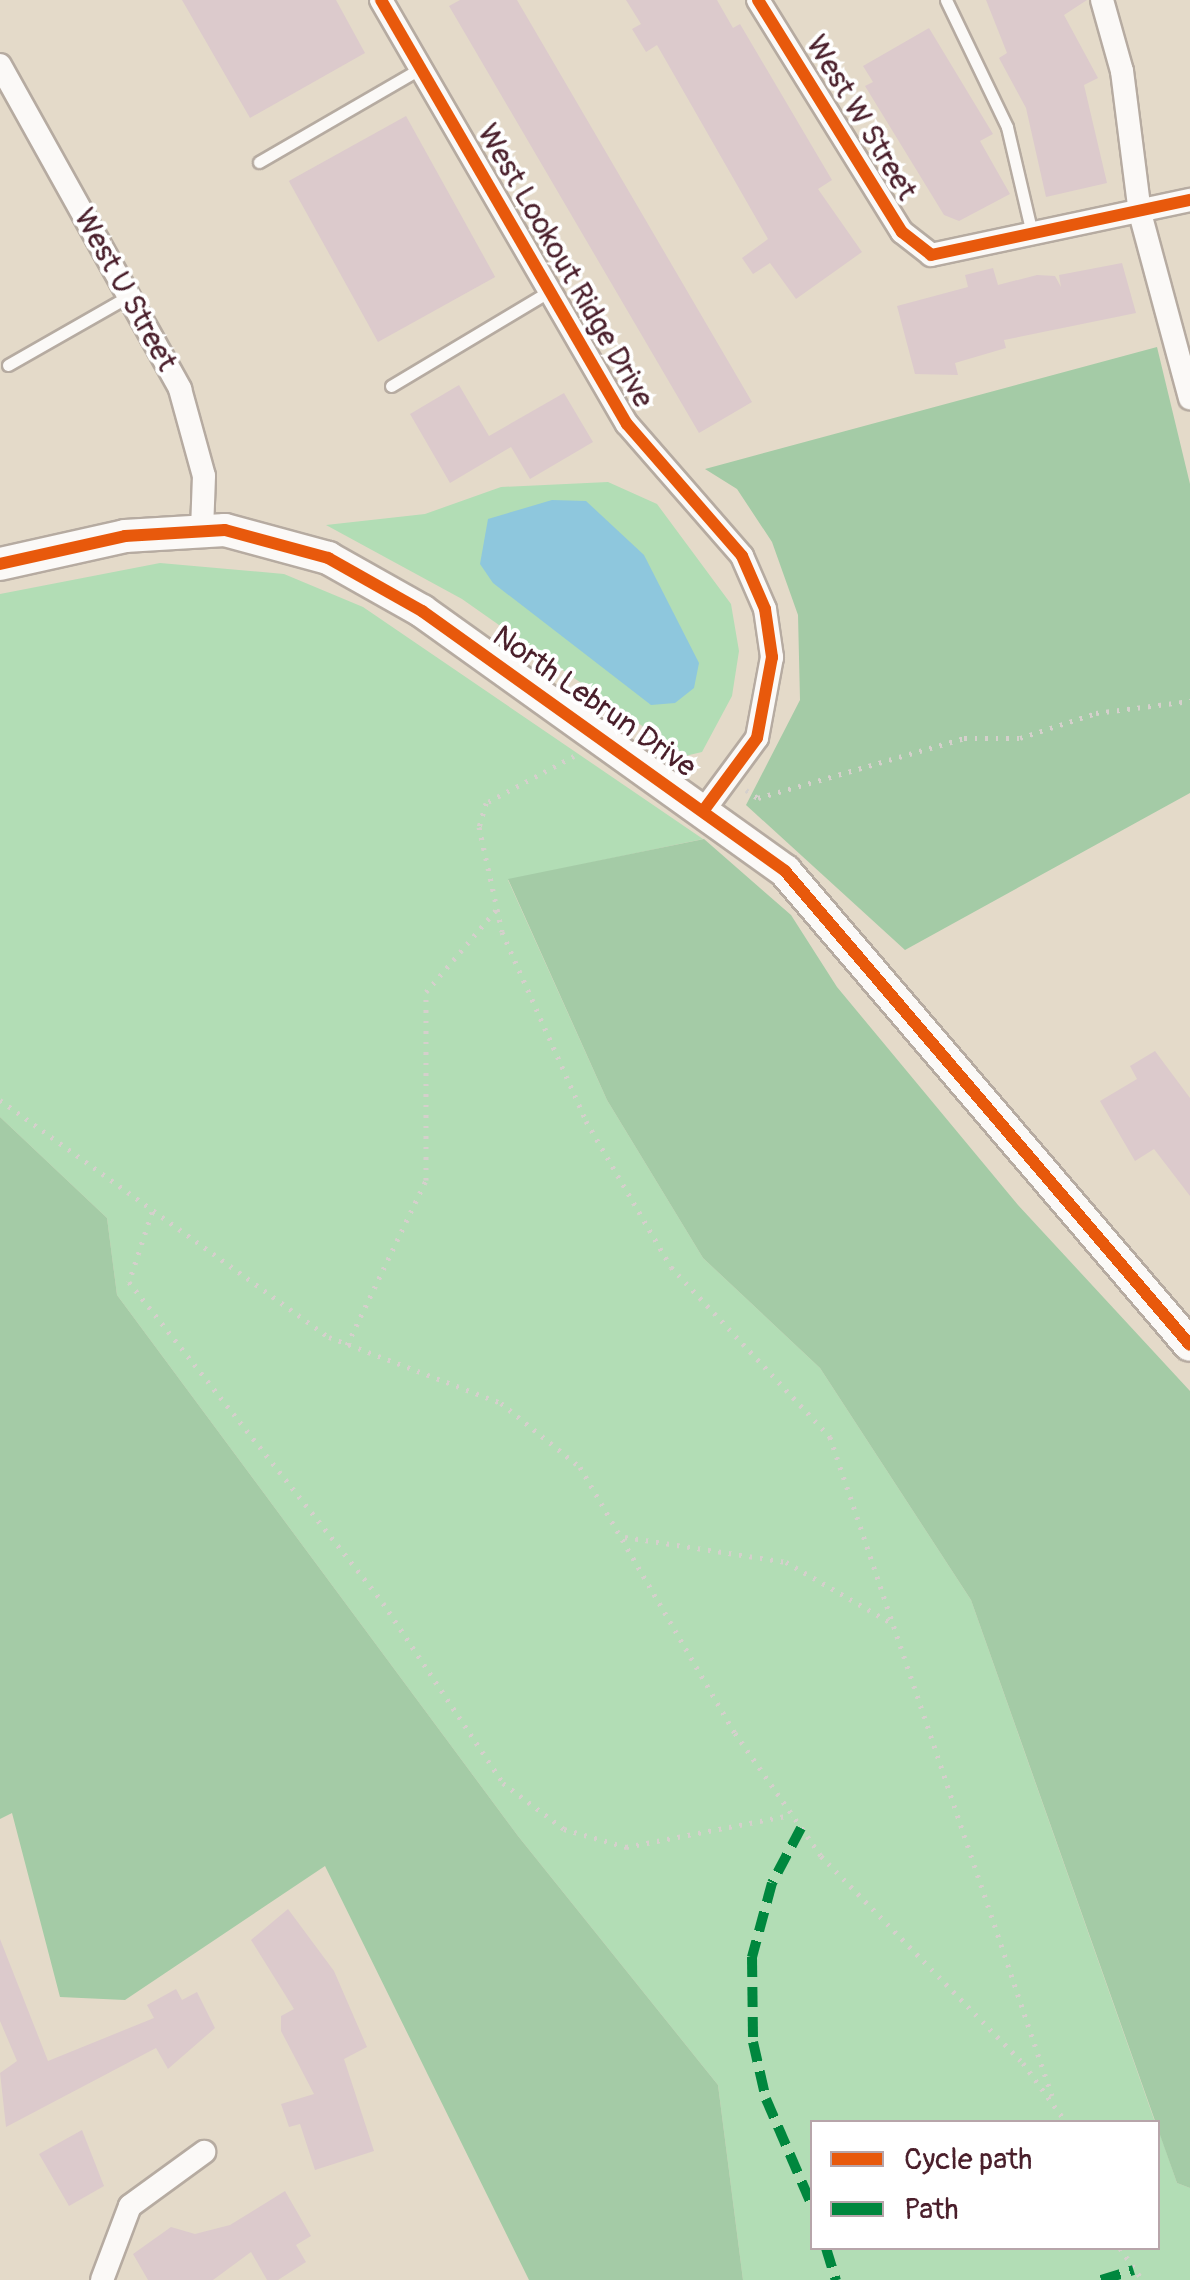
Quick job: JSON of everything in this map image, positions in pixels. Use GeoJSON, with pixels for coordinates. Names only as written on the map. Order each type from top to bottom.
{"type":"FeatureCollection","features":[{"type":"Feature","properties":{"kind":"street","name":"West Lookout Ridge Drive"},"geometry":{"type":"LineString","coordinates":[[382,0],[654,464],[742,556],[765,610],[769,696],[732,779],[704,810]]}},
{"type":"Feature","properties":{"kind":"street","name":"West W Street"},"geometry":{"type":"LineString","coordinates":[[758,0],[902,232],[931,255],[1034,239]]}},
{"type":"Feature","properties":{"kind":"street"},"geometry":{"type":"LineString","coordinates":[[1102,0],[1122,71],[1140,213],[1190,398]]}},
{"type":"Feature","properties":{"kind":"street","name":"West U Street"},"geometry":{"type":"LineString","coordinates":[[0,65],[129,296],[193,426],[202,530]]}},
{"type":"Feature","properties":{"kind":"street"},"geometry":{"type":"LineString","coordinates":[[1034,239],[1190,200]]}},
{"type":"Feature","properties":{"kind":"street","name":"North Lebrun Drive"},"geometry":{"type":"LineString","coordinates":[[0,564],[202,530],[328,558],[599,736],[784,871],[838,927],[1190,1345]]}},
{"type":"Feature","properties":{"kind":"street"},"geometry":{"type":"LineString","coordinates":[[102,2280],[130,2206],[204,2152]]}},
{"type":"Feature","properties":{"kind":"lane"},"geometry":{"type":"LineString","coordinates":[[946,0],[1007,127],[1034,239]]}},
{"type":"Feature","properties":{"kind":"lane"},"geometry":{"type":"LineString","coordinates":[[259,162],[421,68]]}},
{"type":"Feature","properties":{"kind":"lane"},"geometry":{"type":"LineString","coordinates":[[391,386],[550,291]]}},
{"type":"Feature","properties":{"kind":"lane"},"geometry":{"type":"LineString","coordinates":[[8,365],[129,296]]}},
{"type":"Feature","properties":{"kind":"path"},"geometry":{"type":"LineString","coordinates":[[732,779],[758,798],[964,738],[1020,738],[1096,713],[1190,701]]}},
{"type":"Feature","properties":{"kind":"path"},"geometry":{"type":"LineString","coordinates":[[599,736],[486,803],[479,826],[496,910],[586,1121],[671,1267],[830,1438],[1052,2096],[1065,2120]]}},
{"type":"Feature","properties":{"kind":"path"},"geometry":{"type":"LineString","coordinates":[[347,1345],[426,1180],[426,992],[496,910]]}},
{"type":"Feature","properties":{"kind":"path"},"geometry":{"type":"LineString","coordinates":[[0,1100],[152,1212],[347,1345],[486,1397],[536,1426],[580,1466],[791,1815],[905,1952],[1052,2096]]}},
{"type":"Feature","properties":{"kind":"path"},"geometry":{"type":"LineString","coordinates":[[152,1212],[129,1282],[382,1602],[503,1783],[564,1829],[626,1847],[791,1815]]}},
{"type":"Feature","properties":{"kind":"path"},"geometry":{"type":"LineString","coordinates":[[624,1537],[786,1562],[894,1625]]}},
{"type":"Feature","properties":{"kind":"path"},"geometry":{"type":"LineString","coordinates":[[1121,2250],[1142,2280]]}},
{"type":"Feature","properties":{"kind":"green space"},"geometry":{"type":"Polygon","coordinates":[[[1157,347],[1190,484],[1190,793],[905,950],[746,805],[800,700],[798,615],[772,542],[737,489],[705,469],[1157,347]]]}},
{"type":"Feature","properties":{"kind":"green space"},"geometry":{"type":"Polygon","coordinates":[[[608,482],[657,504],[731,604],[739,651],[732,696],[702,752],[685,756],[462,599],[326,525],[425,514],[501,487],[608,482]]]}},
{"type":"Feature","properties":{"kind":"green space"},"geometry":{"type":"Polygon","coordinates":[[[160,563],[284,574],[363,607],[703,839],[508,880],[607,1100],[703,1258],[820,1368],[971,1600],[1154,2120],[810,2120],[810,2250],[1160,2250],[1160,2134],[1177,2183],[1190,2188],[1190,2280],[743,2280],[718,2085],[518,1836],[117,1295],[107,1218],[0,1117],[0,594],[160,563]]]}},
{"type":"Feature","properties":{"kind":"green space"},"geometry":{"type":"Polygon","coordinates":[[[704,839],[791,915],[837,987],[1018,1205],[1190,1391],[1190,2188],[1177,2183],[1160,2135],[1160,2120],[1155,2120],[971,1600],[820,1368],[703,1258],[607,1100],[508,879],[704,839]]]}},
{"type":"Feature","properties":{"kind":"green space"},"geometry":{"type":"Polygon","coordinates":[[[0,1117],[107,1218],[117,1295],[518,1836],[718,2085],[743,2280],[529,2280],[325,1866],[125,2000],[60,1997],[12,1813],[0,1819],[0,1117]]]}},
{"type":"Feature","properties":{"kind":"water"},"geometry":{"type":"Polygon","coordinates":[[[552,500],[586,501],[644,555],[699,663],[694,688],[675,703],[651,705],[493,583],[480,564],[488,519],[552,500]]]}},
{"type":"Feature","properties":{"kind":"building"},"geometry":{"type":"Polygon","coordinates":[[[182,0],[336,0],[365,53],[250,118],[182,0]]]}},
{"type":"Feature","properties":{"kind":"building"},"geometry":{"type":"Polygon","coordinates":[[[460,0],[517,0],[752,402],[699,433],[449,6],[460,0]]]}},
{"type":"Feature","properties":{"kind":"building"},"geometry":{"type":"Polygon","coordinates":[[[626,0],[717,0],[733,28],[740,24],[832,180],[818,189],[862,252],[796,299],[770,263],[753,274],[742,258],[768,239],[657,45],[646,52],[632,29],[641,24],[626,0]]]}},
{"type":"Feature","properties":{"kind":"building"},"geometry":{"type":"Polygon","coordinates":[[[986,0],[1087,0],[1064,15],[1098,78],[1084,85],[1107,183],[1046,197],[1026,108],[999,58],[1007,53],[986,0]]]}},
{"type":"Feature","properties":{"kind":"building"},"geometry":{"type":"Polygon","coordinates":[[[929,28],[993,134],[980,141],[1010,194],[959,221],[944,215],[865,86],[873,82],[863,66],[929,28]]]}},
{"type":"Feature","properties":{"kind":"building"},"geometry":{"type":"Polygon","coordinates":[[[406,116],[495,277],[378,342],[289,181],[406,116]]]}},
{"type":"Feature","properties":{"kind":"building"},"geometry":{"type":"Polygon","coordinates":[[[1122,263],[1136,313],[1004,340],[1006,348],[955,363],[958,375],[915,374],[897,306],[968,287],[965,275],[993,268],[998,285],[1037,275],[1055,276],[1061,287],[1059,275],[1122,263]]]}},
{"type":"Feature","properties":{"kind":"building"},"geometry":{"type":"Polygon","coordinates":[[[459,385],[489,436],[564,393],[593,442],[530,479],[511,447],[450,483],[410,414],[459,385]]]}},
{"type":"Feature","properties":{"kind":"building"},"geometry":{"type":"Polygon","coordinates":[[[1155,1051],[1190,1098],[1190,1196],[1154,1149],[1135,1161],[1100,1101],[1137,1079],[1130,1066],[1155,1051]]]}},
{"type":"Feature","properties":{"kind":"building"},"geometry":{"type":"Polygon","coordinates":[[[288,1909],[334,1971],[367,2047],[344,2059],[374,2151],[315,2170],[300,2124],[289,2127],[281,2104],[314,2094],[281,2031],[281,2016],[294,2009],[251,1940],[288,1909]]]}},
{"type":"Feature","properties":{"kind":"building"},"geometry":{"type":"Polygon","coordinates":[[[0,1939],[48,2061],[154,2018],[147,2005],[176,1989],[182,2000],[197,1992],[215,2028],[168,2069],[156,2048],[6,2127],[0,2073],[17,2061],[0,2021],[0,1939]]]}},
{"type":"Feature","properties":{"kind":"building"},"geometry":{"type":"Polygon","coordinates":[[[82,2130],[104,2186],[69,2206],[39,2154],[82,2130]]]}},
{"type":"Feature","properties":{"kind":"building"},"geometry":{"type":"Polygon","coordinates":[[[285,2191],[311,2236],[296,2245],[306,2262],[278,2280],[267,2280],[251,2252],[213,2280],[148,2280],[133,2254],[171,2227],[195,2234],[230,2225],[285,2191]]]}},
{"type":"Feature","properties":{"kind":"marked path"},"geometry":{"type":"LineString","coordinates":[[801,1828],[772,1883],[752,1957],[753,2042],[766,2099],[810,2201]]}},
{"type":"Feature","properties":{"kind":"marked path"},"geometry":{"type":"LineString","coordinates":[[827,2250],[836,2280]]}},
{"type":"Feature","properties":{"kind":"marked path"},"geometry":{"type":"LineString","coordinates":[[1101,2280],[1133,2270]]}},
{"type":"Feature","properties":{"kind":"cycle path"},"geometry":{"type":"LineString","coordinates":[[381,0],[627,424],[742,556],[765,609],[772,657],[757,738],[704,810]]}},
{"type":"Feature","properties":{"kind":"cycle path"},"geometry":{"type":"LineString","coordinates":[[758,0],[902,232],[931,255],[1190,200]]}},
{"type":"Feature","properties":{"kind":"cycle path"},"geometry":{"type":"LineString","coordinates":[[0,564],[125,536],[225,530],[328,558],[422,611],[785,871],[1190,1345]]}}]}
